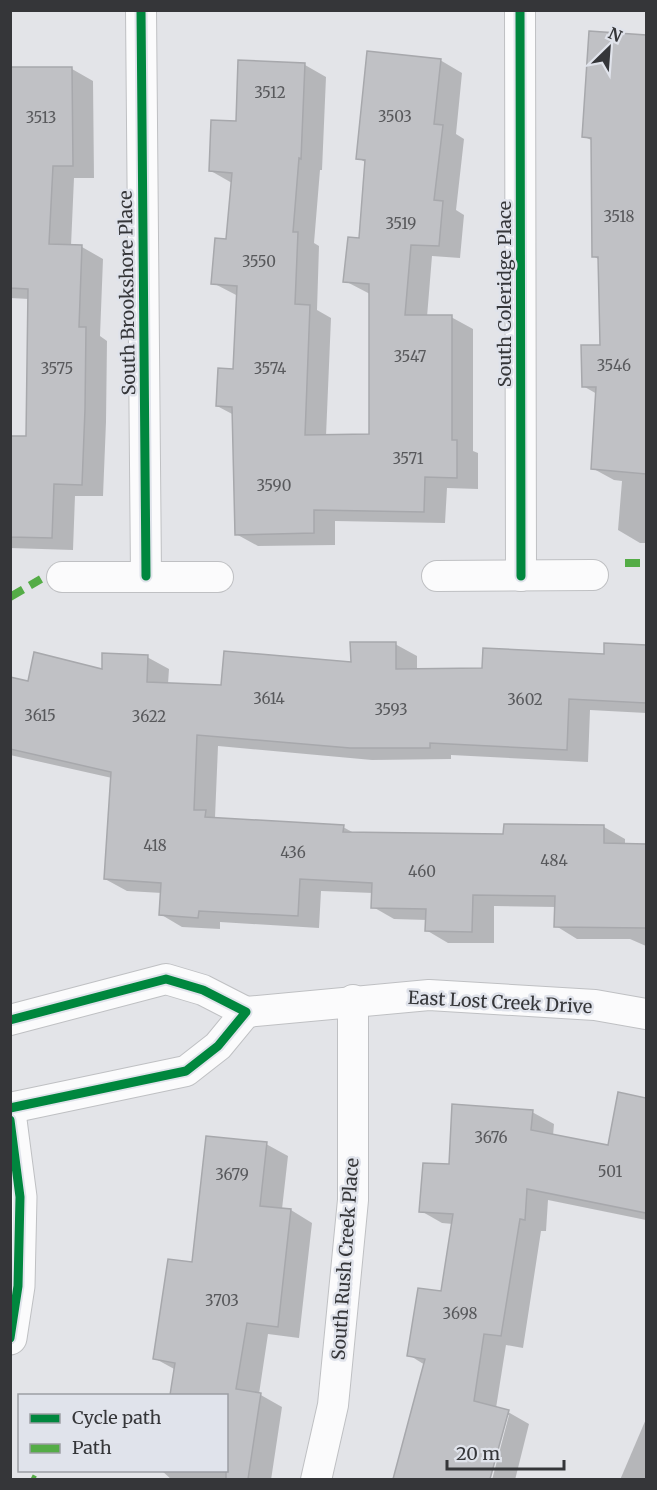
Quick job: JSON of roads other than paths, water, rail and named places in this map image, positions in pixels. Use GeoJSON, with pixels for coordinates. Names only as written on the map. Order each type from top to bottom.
{"type":"FeatureCollection","features":[{"type":"Feature","properties":{"kind":"street","name":"South Brookshore Place"},"geometry":{"type":"LineString","coordinates":[[141,10],[146,576]]}},
{"type":"Feature","properties":{"kind":"street","name":"South Coleridge Place"},"geometry":{"type":"LineString","coordinates":[[520,10],[521,576]]}},
{"type":"Feature","properties":{"kind":"street"},"geometry":{"type":"LineString","coordinates":[[437,576],[593,575]]}},
{"type":"Feature","properties":{"kind":"street"},"geometry":{"type":"LineString","coordinates":[[62,577],[218,577]]}},
{"type":"Feature","properties":{"kind":"street"},"geometry":{"type":"LineString","coordinates":[[10,1020],[166,979],[203,990],[246,1012],[218,1046],[186,1071],[10,1108]]}},
{"type":"Feature","properties":{"kind":"street","name":"East Lost Creek Drive"},"geometry":{"type":"LineString","coordinates":[[246,1012],[353,1000],[429,995],[595,1005],[646,1014]]}},
{"type":"Feature","properties":{"kind":"street","name":"South Rush Creek Place"},"geometry":{"type":"LineString","coordinates":[[316,1479],[333,1404],[353,1200],[353,1000]]}},
{"type":"Feature","properties":{"kind":"street"},"geometry":{"type":"LineString","coordinates":[[10,1120],[20,1197],[18,1286],[10,1338]]}}]}
